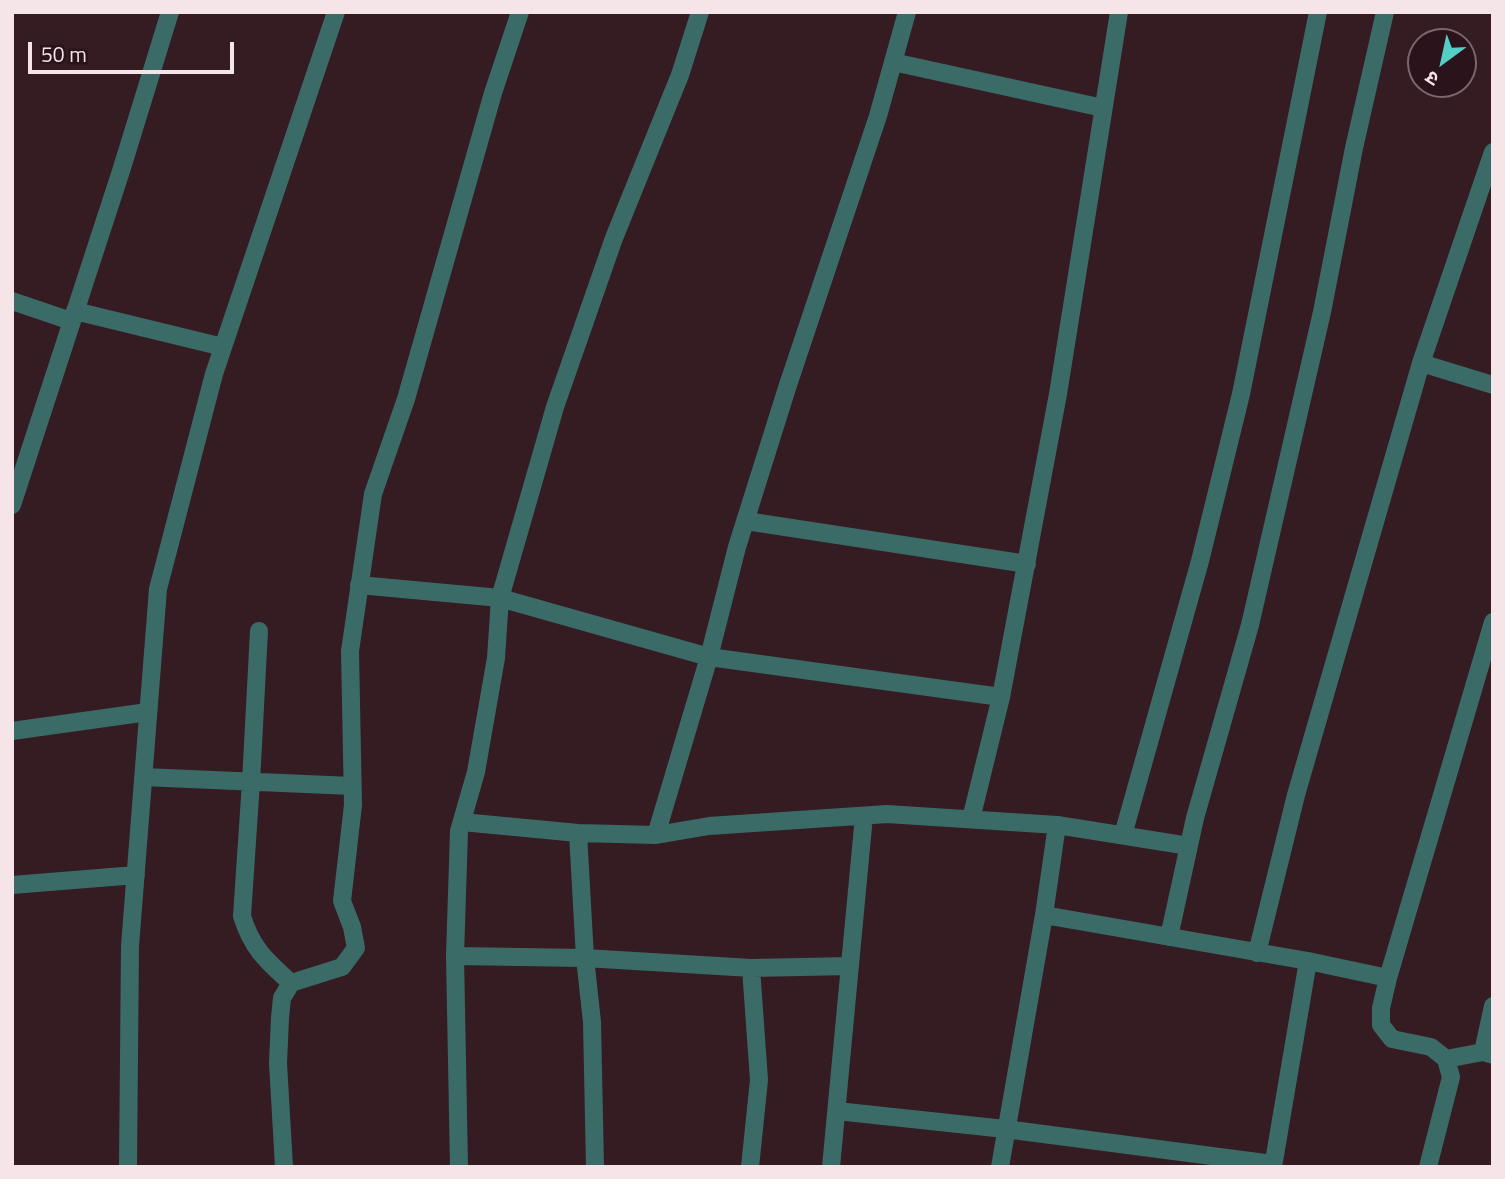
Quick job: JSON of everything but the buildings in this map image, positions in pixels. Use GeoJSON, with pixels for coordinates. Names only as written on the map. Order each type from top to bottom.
{"type":"FeatureCollection","features":[{"type":"Feature","properties":{"kind":"street"},"geometry":{"type":"LineString","coordinates":[[12,505],[121,172],[170,12]]}},
{"type":"Feature","properties":{"kind":"street"},"geometry":{"type":"LineString","coordinates":[[128,1167],[130,946],[158,589],[214,374],[336,12]]}},
{"type":"Feature","properties":{"kind":"street"},"geometry":{"type":"LineString","coordinates":[[284,1167],[278,1063],[282,999],[291,983],[342,967],[356,948],[352,927],[342,901],[352,805],[350,651],[373,494],[406,399],[493,93],[520,12]]}},
{"type":"Feature","properties":{"kind":"street"},"geometry":{"type":"LineString","coordinates":[[459,1167],[455,956],[459,831],[476,772],[496,658],[500,598],[555,407],[614,239],[680,75],[700,12]]}},
{"type":"Feature","properties":{"kind":"street"},"geometry":{"type":"LineString","coordinates":[[656,835],[709,657],[737,547],[878,116],[907,12]]}},
{"type":"Feature","properties":{"kind":"street"},"geometry":{"type":"LineString","coordinates":[[971,819],[1001,697],[1027,564],[1058,394],[1119,12]]}},
{"type":"Feature","properties":{"kind":"street"},"geometry":{"type":"LineString","coordinates":[[1123,835],[1200,561],[1241,394],[1318,12]]}},
{"type":"Feature","properties":{"kind":"street"},"geometry":{"type":"LineString","coordinates":[[1169,937],[1195,818],[1250,625],[1322,312],[1354,148],[1385,12]]}},
{"type":"Feature","properties":{"kind":"street"},"geometry":{"type":"LineString","coordinates":[[893,62],[1103,108]]}},
{"type":"Feature","properties":{"kind":"street"},"geometry":{"type":"LineString","coordinates":[[1257,953],[1296,795],[1421,363],[1493,152]]}},
{"type":"Feature","properties":{"kind":"street"},"geometry":{"type":"LineString","coordinates":[[12,301],[223,347]]}},
{"type":"Feature","properties":{"kind":"street"},"geometry":{"type":"LineString","coordinates":[[1421,363],[1493,385]]}},
{"type":"Feature","properties":{"kind":"street"},"geometry":{"type":"LineString","coordinates":[[746,521],[1027,564]]}},
{"type":"Feature","properties":{"kind":"street"},"geometry":{"type":"LineString","coordinates":[[359,585],[500,598],[709,657],[1001,697]]}},
{"type":"Feature","properties":{"kind":"street"},"geometry":{"type":"LineString","coordinates":[[1428,1167],[1451,1077],[1446,1059],[1431,1047],[1392,1039],[1381,1025],[1381,1008],[1490,642],[1493,622]]}},
{"type":"Feature","properties":{"kind":"street"},"geometry":{"type":"LineString","coordinates":[[259,631],[242,916],[248,935],[262,957],[291,983]]}},
{"type":"Feature","properties":{"kind":"street"},"geometry":{"type":"LineString","coordinates":[[12,731],[148,712]]}},
{"type":"Feature","properties":{"kind":"street"},"geometry":{"type":"LineString","coordinates":[[143,778],[352,786]]}},
{"type":"Feature","properties":{"kind":"street"},"geometry":{"type":"LineString","coordinates":[[462,822],[578,833],[656,835],[709,826],[887,814],[1057,825],[1189,846]]}},
{"type":"Feature","properties":{"kind":"street"},"geometry":{"type":"LineString","coordinates":[[831,1167],[864,816]]}},
{"type":"Feature","properties":{"kind":"street"},"geometry":{"type":"LineString","coordinates":[[1000,1167],[1057,825]]}},
{"type":"Feature","properties":{"kind":"street"},"geometry":{"type":"LineString","coordinates":[[578,833],[585,958],[592,1022],[596,1167]]}},
{"type":"Feature","properties":{"kind":"street"},"geometry":{"type":"LineString","coordinates":[[12,885],[135,875]]}},
{"type":"Feature","properties":{"kind":"street"},"geometry":{"type":"LineString","coordinates":[[1044,915],[1308,961],[1388,978]]}},
{"type":"Feature","properties":{"kind":"street"},"geometry":{"type":"LineString","coordinates":[[455,956],[585,958],[751,968],[850,966]]}},
{"type":"Feature","properties":{"kind":"street"},"geometry":{"type":"LineString","coordinates":[[837,1111],[1005,1129],[1273,1166],[1308,961]]}},
{"type":"Feature","properties":{"kind":"street"},"geometry":{"type":"LineString","coordinates":[[750,1167],[759,1080],[751,968]]}},
{"type":"Feature","properties":{"kind":"street"},"geometry":{"type":"LineString","coordinates":[[1446,1059],[1488,1054],[1493,1006]]}}]}
